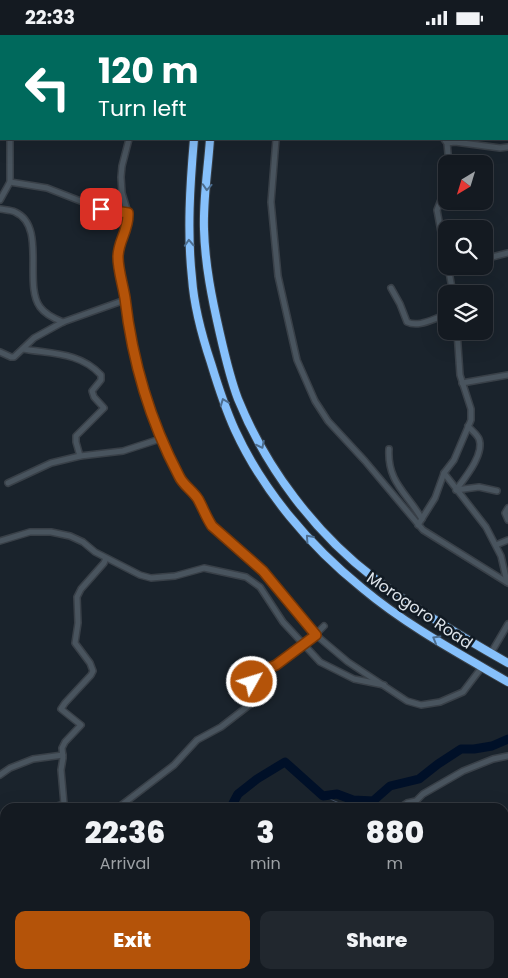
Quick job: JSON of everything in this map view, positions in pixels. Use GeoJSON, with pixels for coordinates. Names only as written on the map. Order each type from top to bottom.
{"type":"FeatureCollection","features":[{"type":"Feature","properties":{"kind":"highway","name":"Morogoro Road"},"geometry":{"type":"LineString","coordinates":[[194,140],[189,235],[193,289],[202,334],[222,398],[236,431],[255,467],[285,511],[323,554],[362,589],[418,629],[508,682]]}},
{"type":"Feature","properties":{"kind":"highway","name":"Morogoro Road"},"geometry":{"type":"LineString","coordinates":[[210,140],[204,229],[210,289],[226,362],[238,399],[264,451],[292,494],[335,544],[373,577],[416,608],[508,663]]}},
{"type":"Feature","properties":{"kind":"street"},"geometry":{"type":"LineString","coordinates":[[0,200],[10,182],[10,140]]}},
{"type":"Feature","properties":{"kind":"street"},"geometry":{"type":"LineString","coordinates":[[129,140],[121,177],[122,193],[128,213],[127,227],[118,257],[126,316],[140,378],[160,439],[179,476],[197,497],[212,526],[263,571],[316,635],[348,662],[386,685],[407,701],[421,705],[440,703],[463,692],[482,667]]}},
{"type":"Feature","properties":{"kind":"street"},"geometry":{"type":"LineString","coordinates":[[276,140],[271,202],[278,276],[297,359],[307,386],[328,421],[427,534],[445,543],[508,583]]}},
{"type":"Feature","properties":{"kind":"street"},"geometry":{"type":"LineString","coordinates":[[447,155],[445,141],[500,148],[508,147]]}},
{"type":"Feature","properties":{"kind":"street"},"geometry":{"type":"LineString","coordinates":[[10,182],[34,185],[70,196],[101,209],[128,213]]}},
{"type":"Feature","properties":{"kind":"street"},"geometry":{"type":"LineString","coordinates":[[438,207],[439,220]]}},
{"type":"Feature","properties":{"kind":"street"},"geometry":{"type":"LineString","coordinates":[[0,209],[14,211],[26,221],[32,239],[33,279],[36,300],[43,310],[63,322]]}},
{"type":"Feature","properties":{"kind":"street"},"geometry":{"type":"LineString","coordinates":[[493,257],[508,253]]}},
{"type":"Feature","properties":{"kind":"street"},"geometry":{"type":"LineString","coordinates":[[391,287],[407,322],[410,324],[418,324],[438,318]]}},
{"type":"Feature","properties":{"kind":"street"},"geometry":{"type":"LineString","coordinates":[[0,352],[14,357],[34,338],[63,322],[125,299]]}},
{"type":"Feature","properties":{"kind":"street"},"geometry":{"type":"LineString","coordinates":[[418,525],[435,498],[444,473],[454,460],[471,420],[471,409],[462,383],[458,340]]}},
{"type":"Feature","properties":{"kind":"street"},"geometry":{"type":"LineString","coordinates":[[23,349],[68,355],[83,362],[101,375],[101,380],[92,391],[94,397],[104,407],[76,436],[80,456]]}},
{"type":"Feature","properties":{"kind":"street"},"geometry":{"type":"LineString","coordinates":[[462,383],[508,375]]}},
{"type":"Feature","properties":{"kind":"street"},"geometry":{"type":"LineString","coordinates":[[456,490],[470,471],[480,449],[479,439],[468,426]]}},
{"type":"Feature","properties":{"kind":"street"},"geometry":{"type":"LineString","coordinates":[[8,483],[51,463],[80,456],[123,451],[160,439]]}},
{"type":"Feature","properties":{"kind":"street"},"geometry":{"type":"LineString","coordinates":[[389,449],[393,478],[422,519]]}},
{"type":"Feature","properties":{"kind":"street"},"geometry":{"type":"LineString","coordinates":[[444,473],[486,527],[501,556],[508,583]]}},
{"type":"Feature","properties":{"kind":"street"},"geometry":{"type":"LineString","coordinates":[[456,490],[479,487],[497,491]]}},
{"type":"Feature","properties":{"kind":"street"},"geometry":{"type":"LineString","coordinates":[[508,508],[505,513],[508,520]]}},
{"type":"Feature","properties":{"kind":"street"},"geometry":{"type":"LineString","coordinates":[[0,541],[30,532],[50,532],[70,536],[106,558],[140,575],[152,578],[175,576],[204,567],[246,577],[260,587],[279,617],[314,657],[334,670],[359,681],[386,685]]}},
{"type":"Feature","properties":{"kind":"street"},"geometry":{"type":"LineString","coordinates":[[496,545],[508,540]]}},
{"type":"Feature","properties":{"kind":"street"},"geometry":{"type":"LineString","coordinates":[[66,803],[61,770],[62,748],[65,742],[81,725],[61,709],[64,703],[92,675],[93,671],[75,643],[78,611],[77,597],[80,589],[104,563],[106,558]]}},
{"type":"Feature","properties":{"kind":"street"},"geometry":{"type":"LineString","coordinates":[[490,653],[508,624]]}},
{"type":"Feature","properties":{"kind":"street"},"geometry":{"type":"LineString","coordinates":[[124,803],[174,765],[197,740],[221,727],[247,708],[252,703],[252,682],[255,675],[276,665],[316,635],[324,626]]}},
{"type":"Feature","properties":{"kind":"street"},"geometry":{"type":"LineString","coordinates":[[0,775],[10,767],[33,759],[63,755]]}},
{"type":"Feature","properties":{"kind":"street"},"geometry":{"type":"LineString","coordinates":[[408,803],[416,801],[423,794],[463,771],[493,759],[508,756]]}},
{"type":"Feature","properties":{"kind":"waterway"},"geometry":{"type":"LineString","coordinates":[[233,803],[238,794],[257,779],[285,762],[323,796],[337,794],[353,800],[373,801],[390,786],[419,779],[461,749],[492,746],[508,739]]}},
{"type":"Feature","properties":{"kind":"waterway"},"geometry":{"type":"LineString","coordinates":[[323,796],[339,803]]}},
{"type":"Feature","properties":{"kind":"route"},"geometry":{"type":"LineString","coordinates":[[101,209],[128,213],[127,227],[118,257],[126,316],[140,378],[160,439],[179,476],[197,497],[212,526],[263,571],[316,635],[293,650],[276,665],[262,670],[255,675],[252,682]]}}]}
